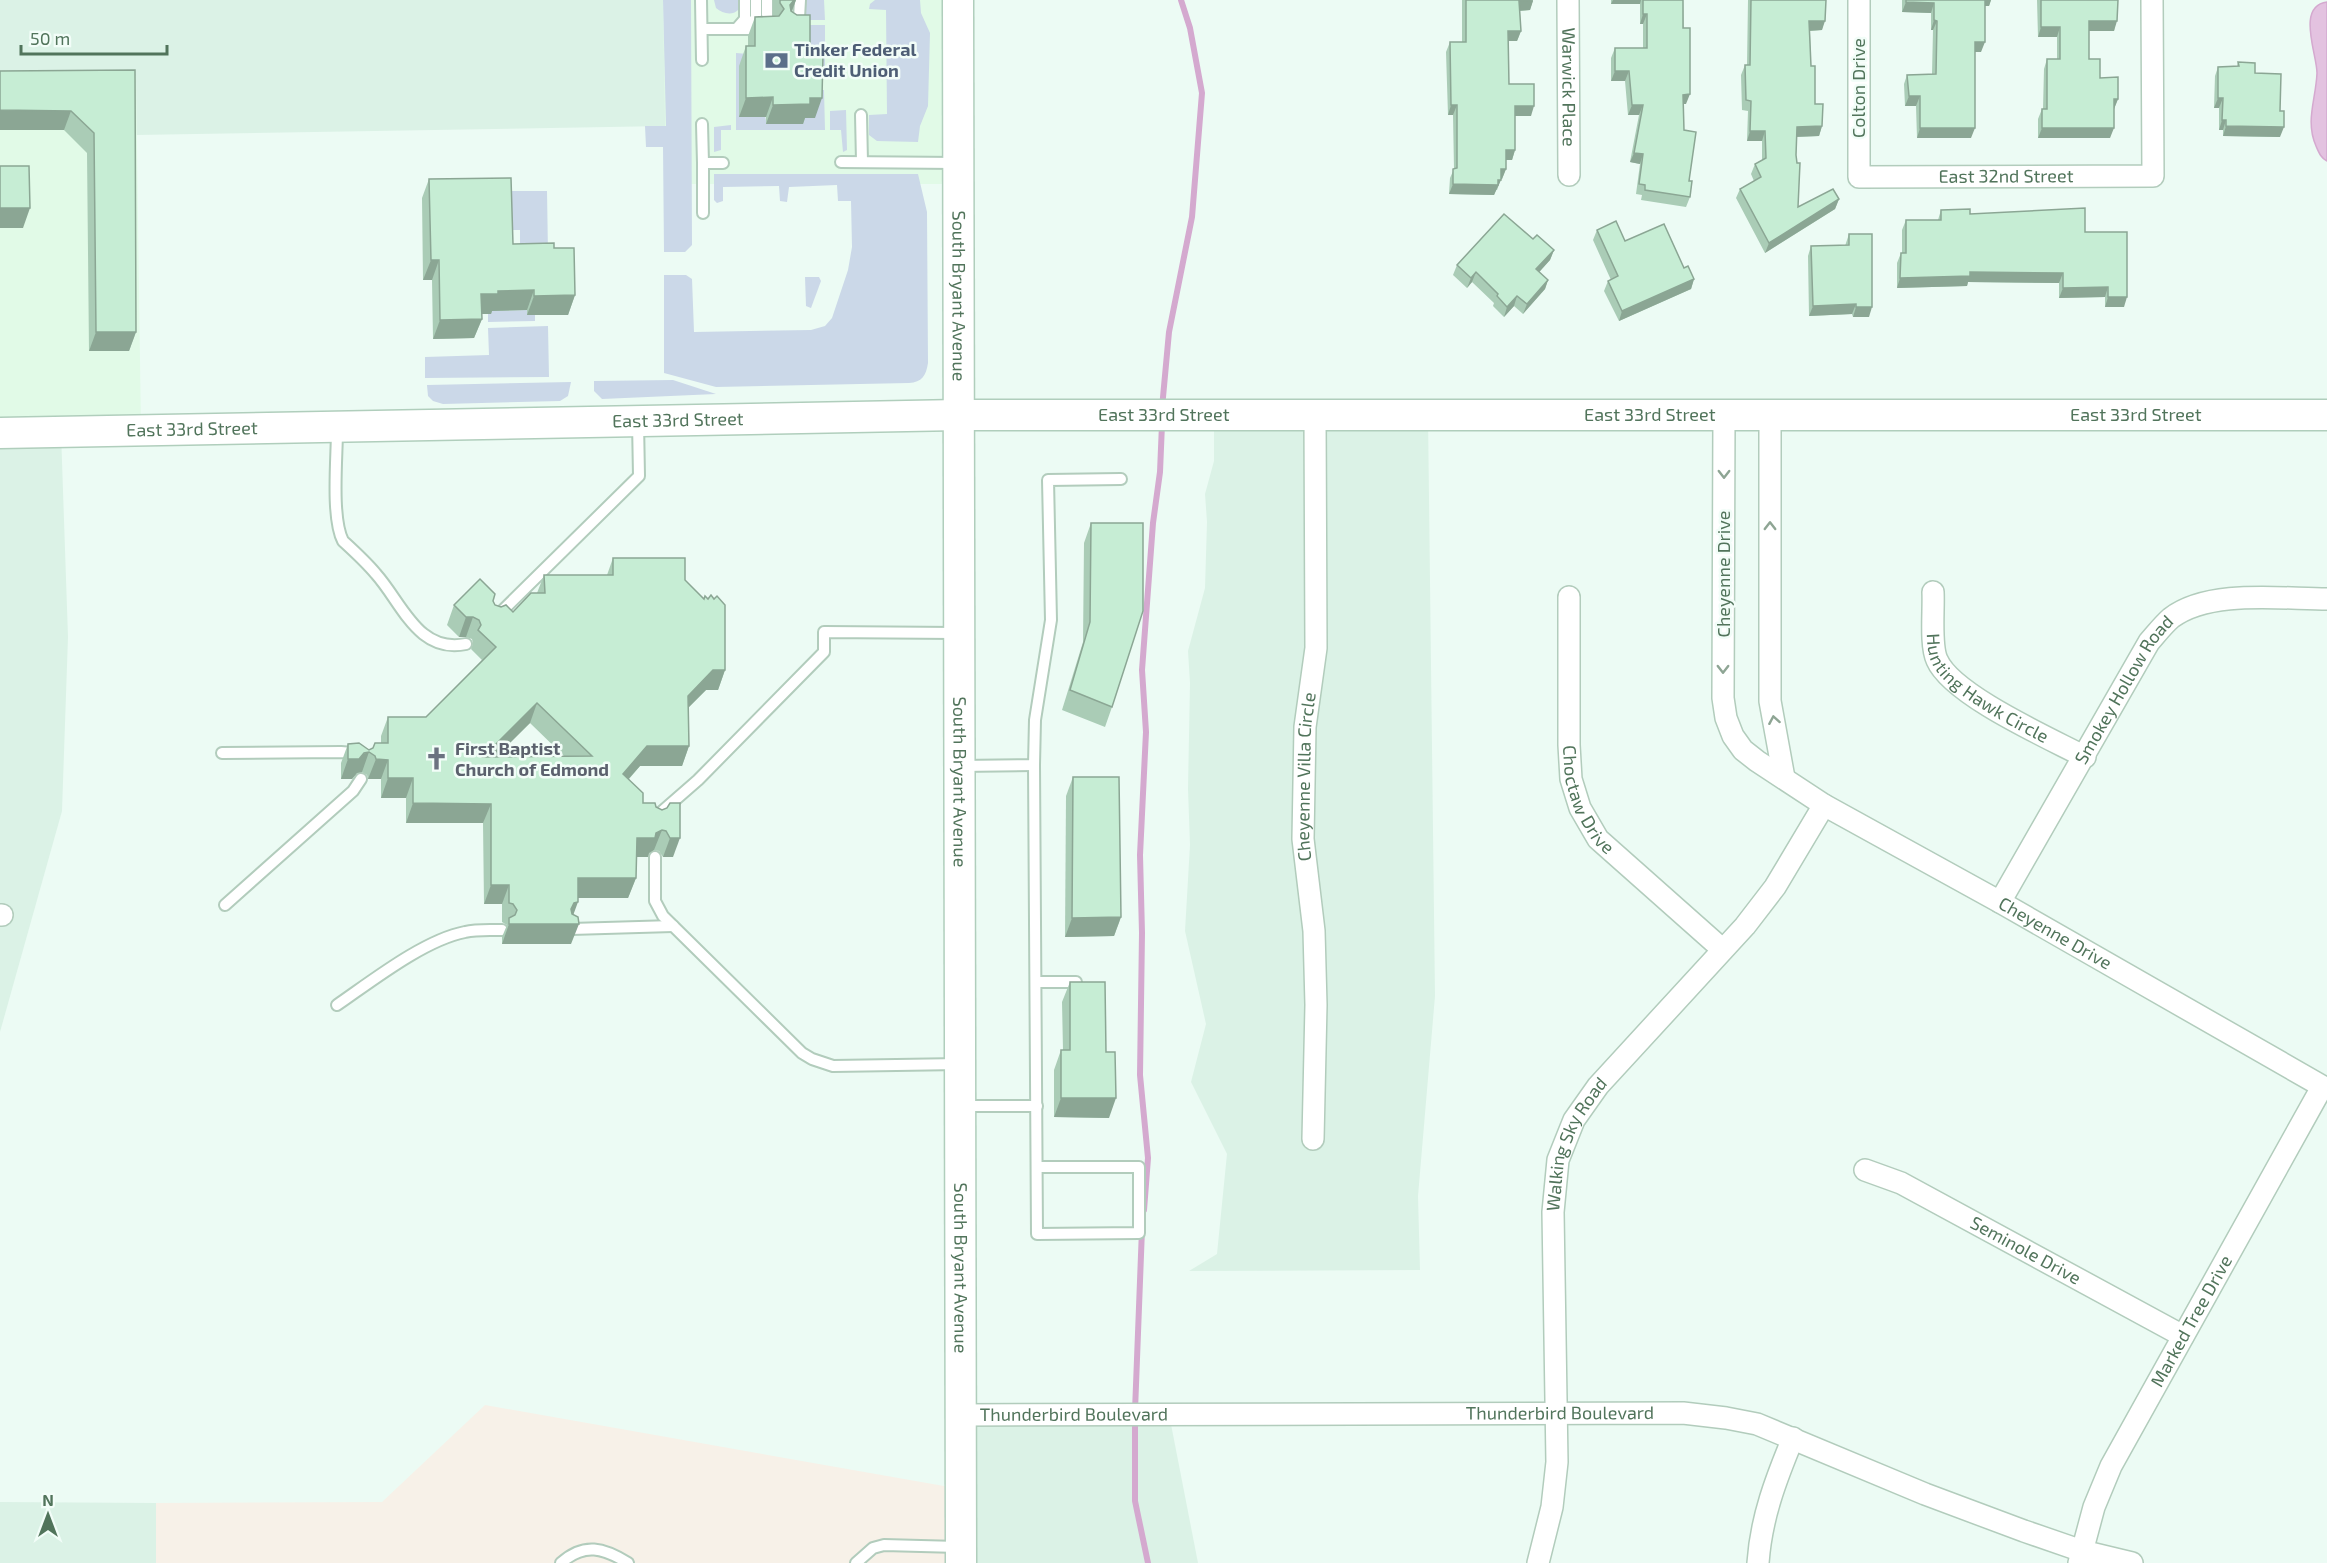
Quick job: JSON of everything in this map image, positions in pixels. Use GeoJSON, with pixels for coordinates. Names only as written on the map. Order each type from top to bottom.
{"type":"FeatureCollection","features":[{"type":"Feature","properties":{"kind":"street","name":"South Bryant Avenue"},"geometry":{"type":"LineString","coordinates":[[958,0],[961,1555]]}},
{"type":"Feature","properties":{"kind":"street","name":"Warwick Place"},"geometry":{"type":"LineString","coordinates":[[1568,0],[1569,175]]}},
{"type":"Feature","properties":{"kind":"street","name":"Colton Drive"},"geometry":{"type":"LineString","coordinates":[[1859,0],[1859,177]]}},
{"type":"Feature","properties":{"kind":"street","name":"East 32nd Street"},"geometry":{"type":"LineString","coordinates":[[1859,177],[2153,176],[2152,0]]}},
{"type":"Feature","properties":{"kind":"street","name":"East 33rd Street"},"geometry":{"type":"LineString","coordinates":[[0,433],[959,416],[2327,415]]}},
{"type":"Feature","properties":{"kind":"street","name":"Cheyenne Villa Circle"},"geometry":{"type":"LineString","coordinates":[[1313,1139],[1316,1005],[1314,931],[1303,839],[1305,727],[1316,648],[1315,416]]}},
{"type":"Feature","properties":{"kind":"street","name":"Cheyenne Drive"},"geometry":{"type":"LineString","coordinates":[[1724,416],[1723,698],[1726,718],[1733,736],[1743,750],[1824,805],[2325,1088]]}},
{"type":"Feature","properties":{"kind":"street"},"geometry":{"type":"LineString","coordinates":[[1770,416],[1770,701],[1784,778]]}},
{"type":"Feature","properties":{"kind":"street","name":"Hunting Hawk Circle"},"geometry":{"type":"LineString","coordinates":[[1934,592],[1935,658],[1943,673],[1974,698],[2085,757]]}},
{"type":"Feature","properties":{"kind":"street","name":"Choctaw Drive"},"geometry":{"type":"LineString","coordinates":[[1569,597],[1569,745],[1571,778],[1580,808],[1598,839],[1722,949]]}},
{"type":"Feature","properties":{"kind":"street","name":"Smokey Hollow Road"},"geometry":{"type":"LineString","coordinates":[[2001,903],[2149,642],[2172,617],[2205,602],[2228,599],[2327,599]]}},
{"type":"Feature","properties":{"kind":"street","name":"Walking Sky Road"},"geometry":{"type":"LineString","coordinates":[[1538,1563],[1552,1507],[1557,1462],[1553,1212],[1558,1160],[1574,1120],[1598,1086],[1745,926],[1775,887],[1824,805]]}},
{"type":"Feature","properties":{"kind":"street","name":"Marked Tree Drive"},"geometry":{"type":"LineString","coordinates":[[2080,1557],[2094,1507],[2111,1466],[2325,1088]]}},
{"type":"Feature","properties":{"kind":"street","name":"Seminole Drive"},"geometry":{"type":"LineString","coordinates":[[1865,1170],[1901,1183],[2183,1336]]}},
{"type":"Feature","properties":{"kind":"street","name":"Thunderbird Boulevard"},"geometry":{"type":"LineString","coordinates":[[960,1415],[1683,1413],[1726,1418],[1757,1424],[1793,1438],[2080,1557],[2132,1563]]}},
{"type":"Feature","properties":{"kind":"street"},"geometry":{"type":"LineString","coordinates":[[1758,1563],[1765,1513],[1775,1480],[1793,1438]]}},
{"type":"Feature","properties":{"kind":"lane"},"geometry":{"type":"LineString","coordinates":[[701,0],[702,60]]}},
{"type":"Feature","properties":{"kind":"lane"},"geometry":{"type":"LineString","coordinates":[[734,29],[744,21],[745,0]]}},
{"type":"Feature","properties":{"kind":"lane"},"geometry":{"type":"LineString","coordinates":[[734,29],[755,21],[756,0]]}},
{"type":"Feature","properties":{"kind":"lane"},"geometry":{"type":"LineString","coordinates":[[734,29],[766,21],[768,0]]}},
{"type":"Feature","properties":{"kind":"lane"},"geometry":{"type":"LineString","coordinates":[[790,26],[799,18],[800,0]]}},
{"type":"Feature","properties":{"kind":"lane"},"geometry":{"type":"LineString","coordinates":[[702,29],[769,26]]}},
{"type":"Feature","properties":{"kind":"lane"},"geometry":{"type":"LineString","coordinates":[[861,115],[862,162]]}},
{"type":"Feature","properties":{"kind":"lane"},"geometry":{"type":"LineString","coordinates":[[702,124],[703,213]]}},
{"type":"Feature","properties":{"kind":"lane"},"geometry":{"type":"LineString","coordinates":[[841,162],[958,163]]}},
{"type":"Feature","properties":{"kind":"lane"},"geometry":{"type":"LineString","coordinates":[[703,163],[723,163]]}},
{"type":"Feature","properties":{"kind":"lane"},"geometry":{"type":"LineString","coordinates":[[493,619],[639,476],[638,421]]}},
{"type":"Feature","properties":{"kind":"lane"},"geometry":{"type":"LineString","coordinates":[[337,426],[337,505],[340,535],[343,541],[377,574],[419,632],[440,645],[466,644]]}},
{"type":"Feature","properties":{"kind":"lane"},"geometry":{"type":"LineString","coordinates":[[1037,1167],[1139,1167],[1139,1233],[1037,1234],[1034,765],[1035,720],[1051,620],[1048,480],[1121,479]]}},
{"type":"Feature","properties":{"kind":"lane"},"geometry":{"type":"LineString","coordinates":[[655,822],[659,814],[698,780],[824,652],[824,632],[959,633]]}},
{"type":"Feature","properties":{"kind":"lane"},"geometry":{"type":"LineString","coordinates":[[222,753],[353,753],[361,762]]}},
{"type":"Feature","properties":{"kind":"lane"},"geometry":{"type":"LineString","coordinates":[[960,766],[1034,765]]}},
{"type":"Feature","properties":{"kind":"lane"},"geometry":{"type":"LineString","coordinates":[[225,905],[354,791],[361,779]]}},
{"type":"Feature","properties":{"kind":"lane"},"geometry":{"type":"LineString","coordinates":[[655,857],[655,901],[663,916],[802,1053],[833,1066],[960,1064]]}},
{"type":"Feature","properties":{"kind":"lane"},"geometry":{"type":"LineString","coordinates":[[571,929],[673,926]]}},
{"type":"Feature","properties":{"kind":"lane"},"geometry":{"type":"LineString","coordinates":[[337,1005],[386,971],[434,943],[462,932],[502,930]]}},
{"type":"Feature","properties":{"kind":"lane"},"geometry":{"type":"LineString","coordinates":[[1036,982],[1076,982]]}},
{"type":"Feature","properties":{"kind":"lane"},"geometry":{"type":"LineString","coordinates":[[960,1106],[1037,1106]]}},
{"type":"Feature","properties":{"kind":"lane"},"geometry":{"type":"LineString","coordinates":[[856,1563],[873,1548],[884,1545],[961,1555]]}},
{"type":"Feature","properties":{"kind":"lane"},"geometry":{"type":"LineString","coordinates":[[561,1563],[578,1551],[591,1549],[606,1551],[628,1563]]}},
{"type":"Feature","properties":{"kind":"shaded area"},"geometry":{"type":"Polygon","coordinates":[[[0,0],[663,0],[666,126],[136,135],[136,76],[0,78],[0,0]]]}},
{"type":"Feature","properties":{"kind":"shaded area"},"geometry":{"type":"Polygon","coordinates":[[[663,0],[958,0],[958,184],[666,184],[663,0]]]}},
{"type":"Feature","properties":{"kind":"shaded area"},"geometry":{"type":"Polygon","coordinates":[[[663,0],[691,0],[692,245],[685,252],[664,252],[663,147],[646,147],[645,126],[666,126],[663,0]]]}},
{"type":"Feature","properties":{"kind":"shaded area"},"geometry":{"type":"Polygon","coordinates":[[[714,0],[740,0],[739,9],[734,13],[722,12],[716,8],[714,0]]]}},
{"type":"Feature","properties":{"kind":"shaded area"},"geometry":{"type":"Polygon","coordinates":[[[806,0],[824,0],[825,20],[804,20],[806,0]]]}},
{"type":"Feature","properties":{"kind":"shaded area"},"geometry":{"type":"Polygon","coordinates":[[[875,0],[920,0],[921,13],[930,33],[928,106],[920,126],[918,142],[877,141],[869,135],[869,115],[887,114],[886,10],[869,9],[870,4],[875,0]]]}},
{"type":"Feature","properties":{"kind":"shaded area"},"geometry":{"type":"Polygon","coordinates":[[[2327,2],[2327,161],[2318,151],[2311,128],[2317,73],[2310,21],[2312,12],[2318,5],[2327,2]]]}},
{"type":"Feature","properties":{"kind":"shaded area"},"geometry":{"type":"Polygon","coordinates":[[[800,25],[825,25],[825,66],[816,75],[800,25]]]}},
{"type":"Feature","properties":{"kind":"shaded area"},"geometry":{"type":"Polygon","coordinates":[[[736,53],[748,54],[767,124],[816,90],[824,90],[825,130],[736,130],[736,53]]]}},
{"type":"Feature","properties":{"kind":"shaded area"},"geometry":{"type":"Polygon","coordinates":[[[136,76],[141,430],[0,433],[0,78],[136,76]]]}},
{"type":"Feature","properties":{"kind":"shaded area"},"geometry":{"type":"Polygon","coordinates":[[[846,110],[847,150],[843,152],[841,130],[830,130],[830,111],[846,110]]]}},
{"type":"Feature","properties":{"kind":"shaded area"},"geometry":{"type":"Polygon","coordinates":[[[731,125],[731,130],[721,130],[721,150],[714,152],[714,127],[731,125]]]}},
{"type":"Feature","properties":{"kind":"shaded area"},"geometry":{"type":"Polygon","coordinates":[[[714,174],[918,174],[927,212],[928,363],[923,378],[909,383],[716,387],[664,373],[664,275],[686,275],[692,279],[694,332],[811,330],[825,326],[832,318],[848,270],[852,247],[851,201],[838,201],[837,185],[789,187],[787,202],[780,201],[779,186],[723,187],[723,201],[717,203],[714,200],[714,174]]]}},
{"type":"Feature","properties":{"kind":"shaded area"},"geometry":{"type":"Polygon","coordinates":[[[507,191],[547,191],[548,254],[520,254],[520,230],[508,230],[507,191]]]}},
{"type":"Feature","properties":{"kind":"shaded area"},"geometry":{"type":"Polygon","coordinates":[[[805,277],[819,277],[821,281],[811,308],[806,306],[805,277]]]}},
{"type":"Feature","properties":{"kind":"shaded area"},"geometry":{"type":"Polygon","coordinates":[[[527,310],[527,315],[535,315],[535,321],[488,322],[490,311],[527,310]]]}},
{"type":"Feature","properties":{"kind":"shaded area"},"geometry":{"type":"Polygon","coordinates":[[[548,326],[549,377],[425,378],[425,357],[489,355],[488,328],[548,326]]]}},
{"type":"Feature","properties":{"kind":"shaded area"},"geometry":{"type":"Polygon","coordinates":[[[673,380],[716,394],[602,399],[594,391],[594,381],[673,380]]]}},
{"type":"Feature","properties":{"kind":"shaded area"},"geometry":{"type":"Polygon","coordinates":[[[571,382],[568,396],[560,401],[443,404],[433,401],[428,396],[427,385],[571,382]]]}},
{"type":"Feature","properties":{"kind":"shaded area"},"geometry":{"type":"Polygon","coordinates":[[[1214,415],[1428,415],[1435,996],[1418,1196],[1420,1270],[1189,1271],[1217,1254],[1227,1154],[1191,1082],[1206,1024],[1185,931],[1190,845],[1188,651],[1205,588],[1207,522],[1205,494],[1214,461],[1214,415]]]}},
{"type":"Feature","properties":{"kind":"shaded area"},"geometry":{"type":"Polygon","coordinates":[[[61,432],[68,637],[62,811],[0,1032],[0,433],[61,432]]]}},
{"type":"Feature","properties":{"kind":"shaded area"},"geometry":{"type":"Polygon","coordinates":[[[485,1405],[961,1489],[961,1563],[156,1563],[156,1503],[382,1502],[485,1405]]]}},
{"type":"Feature","properties":{"kind":"shaded area"},"geometry":{"type":"Polygon","coordinates":[[[1169,1414],[1198,1563],[961,1563],[960,1415],[1169,1414]]]}},
{"type":"Feature","properties":{"kind":"shaded area"},"geometry":{"type":"Polygon","coordinates":[[[0,1502],[156,1503],[156,1563],[0,1563],[0,1502]]]}},
{"type":"Feature","properties":{"kind":"building","name":"Tinker Federal Credit Union"},"geometry":{"type":"Polygon","coordinates":[[[780,0],[794,0],[790,5],[791,11],[797,15],[810,15],[810,54],[823,54],[822,98],[810,98],[810,104],[773,105],[773,97],[746,98],[746,46],[755,46],[755,17],[779,16],[784,9],[780,0]]]}},
{"type":"Feature","properties":{"kind":"building"},"geometry":{"type":"Polygon","coordinates":[[[1466,0],[1533,0],[1519,1],[1521,31],[1508,31],[1509,84],[1534,84],[1534,106],[1515,106],[1515,150],[1506,150],[1506,169],[1501,169],[1501,180],[1498,180],[1498,185],[1453,184],[1453,169],[1457,168],[1457,105],[1451,105],[1450,42],[1466,42],[1466,0]]]}},
{"type":"Feature","properties":{"kind":"building"},"geometry":{"type":"Polygon","coordinates":[[[1643,0],[1683,0],[1683,28],[1690,28],[1690,94],[1683,95],[1684,130],[1696,132],[1689,181],[1692,181],[1690,197],[1645,190],[1645,185],[1639,184],[1643,154],[1634,153],[1643,105],[1632,105],[1629,71],[1615,71],[1615,48],[1647,48],[1647,14],[1643,14],[1643,0]]]}},
{"type":"Feature","properties":{"kind":"building"},"geometry":{"type":"Polygon","coordinates":[[[1751,0],[1826,0],[1825,21],[1809,21],[1811,66],[1815,66],[1815,104],[1823,104],[1822,126],[1797,127],[1796,155],[1797,163],[1800,163],[1798,207],[1833,189],[1839,199],[1769,243],[1740,189],[1761,177],[1755,164],[1766,158],[1765,131],[1750,131],[1751,101],[1746,100],[1745,65],[1750,65],[1751,0]]]}},
{"type":"Feature","properties":{"kind":"building"},"geometry":{"type":"Polygon","coordinates":[[[1906,0],[1985,0],[1985,42],[1975,42],[1975,128],[1920,128],[1920,96],[1909,96],[1907,75],[1936,74],[1937,21],[1934,20],[1934,3],[1906,2],[1906,0]]]}},
{"type":"Feature","properties":{"kind":"building"},"geometry":{"type":"Polygon","coordinates":[[[2041,0],[2118,0],[2117,21],[2089,21],[2089,59],[2100,59],[2100,78],[2118,77],[2118,99],[2114,99],[2114,128],[2042,128],[2042,109],[2047,109],[2047,59],[2060,59],[2060,27],[2041,27],[2041,0]]]}},
{"type":"Feature","properties":{"kind":"building"},"geometry":{"type":"Polygon","coordinates":[[[2238,62],[2255,63],[2255,73],[2281,74],[2280,111],[2284,111],[2284,127],[2226,126],[2226,120],[2222,120],[2223,98],[2218,98],[2218,67],[2239,66],[2238,62]]]}},
{"type":"Feature","properties":{"kind":"building"},"geometry":{"type":"Polygon","coordinates":[[[135,70],[136,332],[96,332],[94,133],[71,111],[0,110],[0,71],[135,70]]]}},
{"type":"Feature","properties":{"kind":"building"},"geometry":{"type":"Polygon","coordinates":[[[0,166],[29,166],[30,208],[0,208],[0,166]]]}},
{"type":"Feature","properties":{"kind":"building"},"geometry":{"type":"Polygon","coordinates":[[[511,178],[513,244],[554,243],[554,248],[574,248],[575,295],[534,296],[534,290],[481,294],[482,319],[440,320],[439,260],[431,260],[429,179],[511,178]]]}},
{"type":"Feature","properties":{"kind":"building"},"geometry":{"type":"Polygon","coordinates":[[[2085,208],[2085,232],[2127,232],[2127,297],[2108,297],[2108,287],[2063,288],[2063,273],[1970,272],[1970,276],[1900,278],[1901,253],[1906,253],[1906,220],[1941,220],[1941,210],[1970,209],[1970,214],[2085,208]]]}},
{"type":"Feature","properties":{"kind":"building"},"geometry":{"type":"Polygon","coordinates":[[[1504,214],[1533,239],[1537,235],[1554,250],[1536,269],[1548,280],[1527,304],[1517,296],[1507,307],[1497,296],[1498,294],[1476,272],[1471,278],[1457,265],[1504,214]]]}},
{"type":"Feature","properties":{"kind":"building"},"geometry":{"type":"Polygon","coordinates":[[[1616,221],[1625,241],[1664,224],[1684,268],[1688,266],[1694,279],[1622,311],[1608,281],[1618,276],[1597,230],[1616,221]]]}},
{"type":"Feature","properties":{"kind":"building"},"geometry":{"type":"Polygon","coordinates":[[[1849,234],[1872,234],[1872,307],[1856,307],[1856,304],[1813,306],[1811,246],[1849,245],[1849,234]]]}},
{"type":"Feature","properties":{"kind":"building"},"geometry":{"type":"Polygon","coordinates":[[[1091,523],[1143,523],[1143,611],[1112,707],[1070,690],[1090,622],[1091,523]]]}},
{"type":"Feature","properties":{"kind":"building","name":"First Baptist Church of Edmond"},"geometry":{"type":"Polygon","coordinates":[[[613,558],[685,558],[685,580],[704,599],[705,596],[708,599],[711,595],[714,599],[717,596],[725,605],[725,670],[713,670],[688,696],[689,746],[647,746],[623,774],[643,793],[643,803],[655,803],[656,807],[662,810],[670,803],[680,803],[680,838],[670,838],[666,831],[662,830],[656,833],[655,838],[637,838],[636,878],[578,878],[578,902],[574,903],[571,909],[572,914],[578,917],[579,924],[509,924],[509,918],[515,915],[517,910],[513,904],[509,903],[509,885],[491,885],[491,804],[413,803],[413,778],[388,778],[388,760],[376,759],[369,752],[364,753],[359,759],[348,759],[348,744],[359,743],[369,750],[375,743],[388,743],[388,717],[426,717],[496,647],[478,630],[481,625],[479,620],[466,617],[454,605],[480,579],[495,594],[493,601],[495,605],[501,607],[506,605],[513,612],[531,593],[545,593],[544,575],[613,575],[613,558]],[[537,703],[483,757],[592,756],[537,703]]]}},
{"type":"Feature","properties":{"kind":"building"},"geometry":{"type":"Polygon","coordinates":[[[1073,777],[1119,777],[1121,917],[1072,918],[1073,777]]]}},
{"type":"Feature","properties":{"kind":"building"},"geometry":{"type":"Polygon","coordinates":[[[1070,982],[1105,982],[1106,1052],[1115,1052],[1116,1098],[1061,1098],[1061,1050],[1070,1050],[1070,982]]]}},
{"type":"Feature","properties":{"kind":"waterway"},"geometry":{"type":"LineString","coordinates":[[1162,408],[1169,332],[1192,217],[1202,93],[1190,28],[1181,0]]}},
{"type":"Feature","properties":{"kind":"waterway"},"geometry":{"type":"LineString","coordinates":[[1144,1210],[1148,1158],[1140,1075],[1142,933],[1140,855],[1146,732],[1142,670],[1153,523],[1160,472],[1162,424]]}},
{"type":"Feature","properties":{"kind":"waterway"},"geometry":{"type":"LineString","coordinates":[[1142,1229],[1135,1411],[1135,1501],[1148,1563]]}},
{"type":"Feature","properties":{"kind":"place","name":"Tinker Federal Credit Union"},"geometry":{"type":"Point","coordinates":[776,60]}},
{"type":"Feature","properties":{"kind":"place","name":"First Baptist Church of Edmond"},"geometry":{"type":"Point","coordinates":[437,759]}}]}
